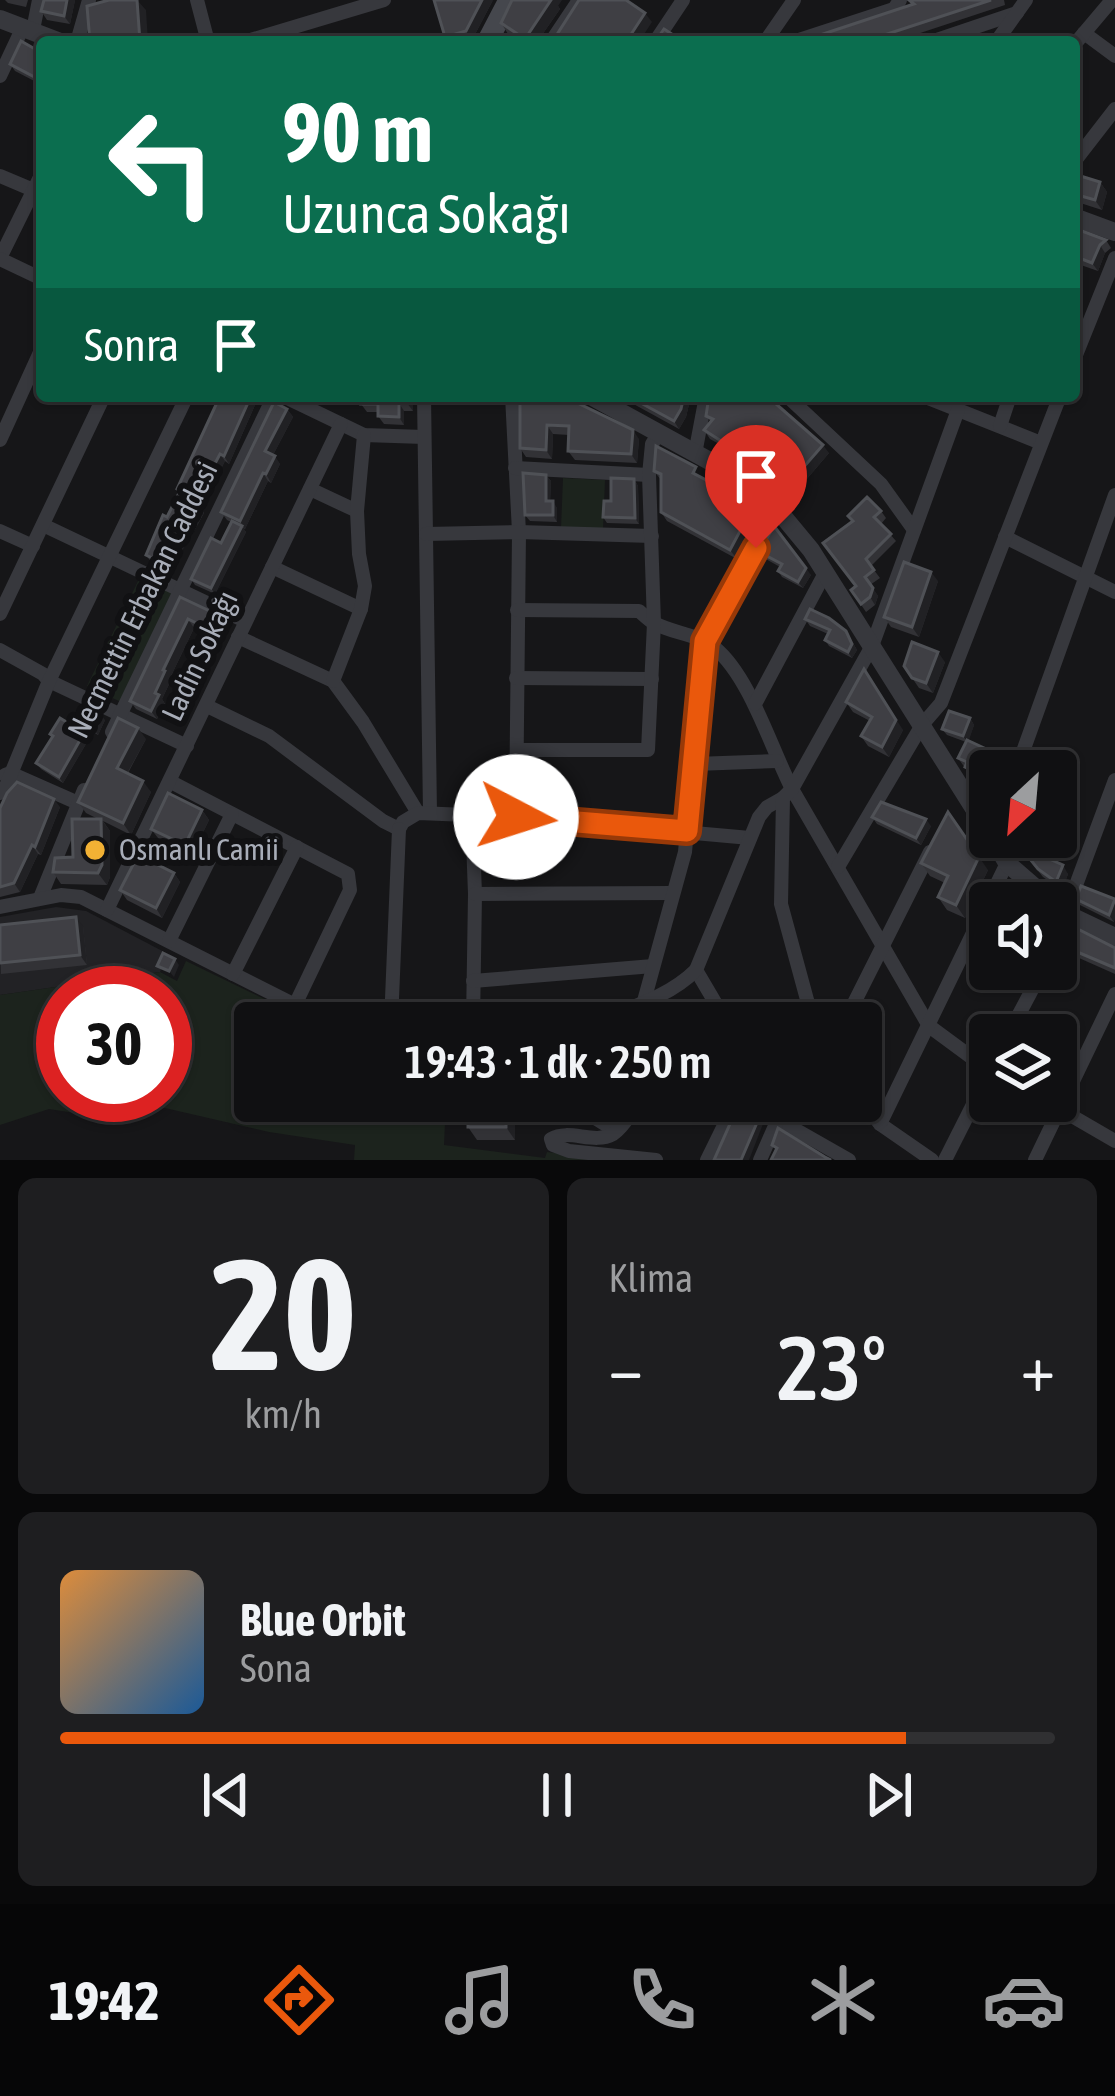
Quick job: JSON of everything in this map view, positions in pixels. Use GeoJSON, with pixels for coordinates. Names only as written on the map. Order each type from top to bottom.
{"type":"FeatureCollection","features":[{"type":"Feature","properties":{"kind":"main road"},"geometry":{"type":"LineString","coordinates":[[490,36],[509,0]]}},
{"type":"Feature","properties":{"kind":"street"},"geometry":{"type":"LineString","coordinates":[[0,76],[39,0]]}},
{"type":"Feature","properties":{"kind":"street"},"geometry":{"type":"LineString","coordinates":[[197,0],[206,36]]}},
{"type":"Feature","properties":{"kind":"street"},"geometry":{"type":"LineString","coordinates":[[264,36],[384,0]]}},
{"type":"Feature","properties":{"kind":"street"},"geometry":{"type":"LineString","coordinates":[[554,36],[579,0]]}},
{"type":"Feature","properties":{"kind":"street"},"geometry":{"type":"LineString","coordinates":[[659,36],[683,0]]}},
{"type":"Feature","properties":{"kind":"street"},"geometry":{"type":"LineString","coordinates":[[770,36],[794,0]]}},
{"type":"Feature","properties":{"kind":"street"},"geometry":{"type":"LineString","coordinates":[[811,36],[894,9],[900,0]]}},
{"type":"Feature","properties":{"kind":"street"},"geometry":{"type":"LineString","coordinates":[[1080,38],[1112,0]]}},
{"type":"Feature","properties":{"kind":"street"},"geometry":{"type":"LineString","coordinates":[[80,36],[93,5]]}},
{"type":"Feature","properties":{"kind":"street"},"geometry":{"type":"LineString","coordinates":[[947,36],[1022,7]]}},
{"type":"Feature","properties":{"kind":"street"},"geometry":{"type":"LineString","coordinates":[[1001,36],[1022,7]]}},
{"type":"Feature","properties":{"kind":"street"},"geometry":{"type":"LineString","coordinates":[[0,19],[46,36]]}},
{"type":"Feature","properties":{"kind":"street"},"geometry":{"type":"LineString","coordinates":[[1080,39],[1115,56]]}},
{"type":"Feature","properties":{"kind":"street"},"geometry":{"type":"LineString","coordinates":[[1080,154],[1115,109]]}},
{"type":"Feature","properties":{"kind":"street"},"geometry":{"type":"LineString","coordinates":[[0,176],[36,191]]}},
{"type":"Feature","properties":{"kind":"street"},"geometry":{"type":"LineString","coordinates":[[36,195],[0,258],[36,276]]}},
{"type":"Feature","properties":{"kind":"street"},"geometry":{"type":"LineString","coordinates":[[1080,220],[1115,232]]}},
{"type":"Feature","properties":{"kind":"street"},"geometry":{"type":"LineString","coordinates":[[1080,345],[1115,258]]}},
{"type":"Feature","properties":{"kind":"street"},"geometry":{"type":"LineString","coordinates":[[0,440],[36,361]]}},
{"type":"Feature","properties":{"kind":"street"},"geometry":{"type":"LineString","coordinates":[[0,612],[101,402]]}},
{"type":"Feature","properties":{"kind":"street"},"geometry":{"type":"LineString","coordinates":[[0,793],[49,680],[184,402]]}},
{"type":"Feature","properties":{"kind":"street","name":"Necmettin Erbakan Caddesi"},"geometry":{"type":"LineString","coordinates":[[104,750],[276,402]]}},
{"type":"Feature","properties":{"kind":"street"},"geometry":{"type":"LineString","coordinates":[[292,402],[364,435],[424,437]]}},
{"type":"Feature","properties":{"kind":"street"},"geometry":{"type":"LineString","coordinates":[[424,402],[424,813]]}},
{"type":"Feature","properties":{"kind":"street"},"geometry":{"type":"LineString","coordinates":[[512,402],[519,532],[516,817]]}},
{"type":"Feature","properties":{"kind":"street"},"geometry":{"type":"LineString","coordinates":[[602,402],[715,464],[777,509],[811,550],[969,799]]}},
{"type":"Feature","properties":{"kind":"street"},"geometry":{"type":"LineString","coordinates":[[695,454],[705,402]]}},
{"type":"Feature","properties":{"kind":"street"},"geometry":{"type":"LineString","coordinates":[[793,402],[881,484],[914,530]]}},
{"type":"Feature","properties":{"kind":"street"},"geometry":{"type":"LineString","coordinates":[[944,402],[1041,442]]}},
{"type":"Feature","properties":{"kind":"street"},"geometry":{"type":"LineString","coordinates":[[1000,426],[1008,402]]}},
{"type":"Feature","properties":{"kind":"street"},"geometry":{"type":"LineString","coordinates":[[838,867],[922,725],[941,703],[1058,402]]}},
{"type":"Feature","properties":{"kind":"street"},"geometry":{"type":"LineString","coordinates":[[808,1002],[781,904],[788,794],[872,646],[958,410]]}},
{"type":"Feature","properties":{"kind":"street","name":"Ladin Sokağı"},"geometry":{"type":"LineString","coordinates":[[107,910],[341,424]]}},
{"type":"Feature","properties":{"kind":"street"},"geometry":{"type":"LineString","coordinates":[[517,750],[648,750],[654,623],[649,475],[658,433]]}},
{"type":"Feature","properties":{"kind":"street"},"geometry":{"type":"LineString","coordinates":[[333,681],[361,609],[364,586],[357,511],[364,435]]}},
{"type":"Feature","properties":{"kind":"street"},"geometry":{"type":"LineString","coordinates":[[515,468],[649,475]]}},
{"type":"Feature","properties":{"kind":"street"},"geometry":{"type":"LineString","coordinates":[[310,490],[357,511]]}},
{"type":"Feature","properties":{"kind":"street"},"geometry":{"type":"LineString","coordinates":[[1023,750],[1115,495]]}},
{"type":"Feature","properties":{"kind":"street"},"geometry":{"type":"LineString","coordinates":[[644,1001],[687,831],[705,641],[777,509]]}},
{"type":"Feature","properties":{"kind":"street"},"geometry":{"type":"LineString","coordinates":[[44,525],[245,621]]}},
{"type":"Feature","properties":{"kind":"street"},"geometry":{"type":"LineString","coordinates":[[0,531],[33,546]]}},
{"type":"Feature","properties":{"kind":"street"},"geometry":{"type":"LineString","coordinates":[[426,535],[652,536]]}},
{"type":"Feature","properties":{"kind":"street"},"geometry":{"type":"LineString","coordinates":[[1005,537],[1115,592]]}},
{"type":"Feature","properties":{"kind":"street"},"geometry":{"type":"LineString","coordinates":[[272,568],[361,609]]}},
{"type":"Feature","properties":{"kind":"street"},"geometry":{"type":"LineString","coordinates":[[755,704],[825,573]]}},
{"type":"Feature","properties":{"kind":"street"},"geometry":{"type":"LineString","coordinates":[[517,610],[639,610],[654,623],[696,636],[719,652],[755,704],[788,794],[838,867],[929,1026],[969,1056]]}},
{"type":"Feature","properties":{"kind":"street"},"geometry":{"type":"LineString","coordinates":[[238,637],[333,681],[424,813]]}},
{"type":"Feature","properties":{"kind":"street"},"geometry":{"type":"LineString","coordinates":[[0,650],[49,680],[187,746]]}},
{"type":"Feature","properties":{"kind":"street"},"geometry":{"type":"LineString","coordinates":[[516,678],[652,679]]}},
{"type":"Feature","properties":{"kind":"street"},"geometry":{"type":"LineString","coordinates":[[207,706],[269,736],[399,829]]}},
{"type":"Feature","properties":{"kind":"street"},"geometry":{"type":"LineString","coordinates":[[695,764],[777,761]]}},
{"type":"Feature","properties":{"kind":"street","name":"Necmettin Erbakan Caddesi"},"geometry":{"type":"LineString","coordinates":[[40,898],[95,768]]}},
{"type":"Feature","properties":{"kind":"street"},"geometry":{"type":"LineString","coordinates":[[5,775],[78,803]]}},
{"type":"Feature","properties":{"kind":"street"},"geometry":{"type":"LineString","coordinates":[[1070,882],[1115,780]]}},
{"type":"Feature","properties":{"kind":"street"},"geometry":{"type":"LineString","coordinates":[[171,782],[348,874],[350,890],[296,1002]]}},
{"type":"Feature","properties":{"kind":"street"},"geometry":{"type":"LineString","coordinates":[[953,808],[963,789]]}},
{"type":"Feature","properties":{"kind":"street"},"geometry":{"type":"LineString","coordinates":[[644,1001],[680,985],[696,970],[759,817],[788,794]]}},
{"type":"Feature","properties":{"kind":"street"},"geometry":{"type":"LineString","coordinates":[[393,1002],[403,822],[424,813],[472,814],[750,838]]}},
{"type":"Feature","properties":{"kind":"street"},"geometry":{"type":"LineString","coordinates":[[169,941],[232,814]]}},
{"type":"Feature","properties":{"kind":"street"},"geometry":{"type":"LineString","coordinates":[[472,814],[473,1002]]}},
{"type":"Feature","properties":{"kind":"street"},"geometry":{"type":"LineString","coordinates":[[232,974],[296,847]]}},
{"type":"Feature","properties":{"kind":"street"},"geometry":{"type":"LineString","coordinates":[[856,1002],[933,847]]}},
{"type":"Feature","properties":{"kind":"street"},"geometry":{"type":"LineString","coordinates":[[1004,858],[1029,882]]}},
{"type":"Feature","properties":{"kind":"street"},"geometry":{"type":"LineString","coordinates":[[932,1160],[880,1124],[1007,863]]}},
{"type":"Feature","properties":{"kind":"street"},"geometry":{"type":"LineString","coordinates":[[475,894],[673,893]]}},
{"type":"Feature","properties":{"kind":"street"},"geometry":{"type":"LineString","coordinates":[[0,907],[61,895],[81,897],[289,1002]]}},
{"type":"Feature","properties":{"kind":"street"},"geometry":{"type":"LineString","coordinates":[[1077,917],[1115,937]]}},
{"type":"Feature","properties":{"kind":"street"},"geometry":{"type":"LineString","coordinates":[[473,981],[653,966]]}},
{"type":"Feature","properties":{"kind":"street"},"geometry":{"type":"LineString","coordinates":[[696,970],[715,1002]]}},
{"type":"Feature","properties":{"kind":"street"},"geometry":{"type":"LineString","coordinates":[[1077,1076],[1115,994]]}},
{"type":"Feature","properties":{"kind":"street"},"geometry":{"type":"LineString","coordinates":[[944,1160],[969,1112]]}},
{"type":"Feature","properties":{"kind":"street"},"geometry":{"type":"LineString","coordinates":[[1077,1118],[1115,1142]]}},
{"type":"Feature","properties":{"kind":"street"},"geometry":{"type":"LineString","coordinates":[[602,1122],[616,1131]]}},
{"type":"Feature","properties":{"kind":"street"},"geometry":{"type":"LineString","coordinates":[[623,1122],[609,1136],[559,1133],[551,1139],[557,1148],[568,1151],[656,1160]]}},
{"type":"Feature","properties":{"kind":"street"},"geometry":{"type":"LineString","coordinates":[[707,1160],[729,1122]]}},
{"type":"Feature","properties":{"kind":"street"},"geometry":{"type":"LineString","coordinates":[[760,1160],[776,1122]]}},
{"type":"Feature","properties":{"kind":"street"},"geometry":{"type":"LineString","coordinates":[[785,1122],[847,1160]]}},
{"type":"Feature","properties":{"kind":"street"},"geometry":{"type":"LineString","coordinates":[[1035,1160],[1055,1122]]}},
{"type":"Feature","properties":{"kind":"shaded area"},"geometry":{"type":"Polygon","coordinates":[[[563,478],[605,480],[603,530],[561,528],[563,478]]]}},
{"type":"Feature","properties":{"kind":"shaded area"},"geometry":{"type":"Polygon","coordinates":[[[141,575],[174,591],[121,702],[87,686],[141,575]]]}},
{"type":"Feature","properties":{"kind":"shaded area"},"geometry":{"type":"Polygon","coordinates":[[[56,907],[86,911],[168,954],[163,966],[36,966],[36,990],[0,995],[0,917],[56,907]]]}},
{"type":"Feature","properties":{"kind":"shaded area"},"geometry":{"type":"Polygon","coordinates":[[[186,961],[271,1002],[234,1002],[234,1122],[445,1122],[444,1145],[545,1158],[547,1152],[615,1160],[354,1160],[355,1145],[192,1114],[192,966],[184,966],[186,961]]]}},
{"type":"Feature","properties":{"kind":"shaded area"},"geometry":{"type":"Polygon","coordinates":[[[36,990],[36,1113],[0,1125],[0,995],[36,990]]]}},
{"type":"Feature","properties":{"kind":"building"},"geometry":{"type":"Polygon","coordinates":[[[44,0],[67,0],[64,16],[41,11],[44,0]]]}},
{"type":"Feature","properties":{"kind":"building"},"geometry":{"type":"Polygon","coordinates":[[[137,0],[140,36],[90,36],[87,6],[137,0]]]}},
{"type":"Feature","properties":{"kind":"building"},"geometry":{"type":"Polygon","coordinates":[[[434,0],[482,0],[466,31],[445,36],[434,0]]]}},
{"type":"Feature","properties":{"kind":"building"},"geometry":{"type":"Polygon","coordinates":[[[512,0],[551,0],[527,36],[501,23],[512,0]]]}},
{"type":"Feature","properties":{"kind":"building"},"geometry":{"type":"Polygon","coordinates":[[[579,0],[626,0],[645,13],[630,36],[556,36],[579,0]]]}},
{"type":"Feature","properties":{"kind":"building"},"geometry":{"type":"Polygon","coordinates":[[[909,0],[991,0],[881,36],[817,36],[914,4],[909,0]]]}},
{"type":"Feature","properties":{"kind":"building"},"geometry":{"type":"Polygon","coordinates":[[[21,41],[36,50],[36,78],[10,64],[21,41]]]}},
{"type":"Feature","properties":{"kind":"building"},"geometry":{"type":"Polygon","coordinates":[[[1080,176],[1100,182],[1095,200],[1080,196],[1080,176]]]}},
{"type":"Feature","properties":{"kind":"building"},"geometry":{"type":"Polygon","coordinates":[[[1080,230],[1106,240],[1092,263],[1080,258],[1080,230]]]}},
{"type":"Feature","properties":{"kind":"building"},"geometry":{"type":"Polygon","coordinates":[[[217,402],[248,402],[167,565],[146,555],[217,402]]]}},
{"type":"Feature","properties":{"kind":"building"},"geometry":{"type":"Polygon","coordinates":[[[274,402],[287,409],[265,451],[275,456],[240,521],[221,512],[274,402]]]}},
{"type":"Feature","properties":{"kind":"building"},"geometry":{"type":"Polygon","coordinates":[[[407,402],[399,403],[399,417],[378,416],[378,404],[361,404],[407,402]]]}},
{"type":"Feature","properties":{"kind":"building"},"geometry":{"type":"Polygon","coordinates":[[[520,402],[575,402],[633,430],[631,454],[568,451],[569,426],[547,425],[546,450],[520,448],[520,402]]]}},
{"type":"Feature","properties":{"kind":"building"},"geometry":{"type":"Polygon","coordinates":[[[639,402],[683,402],[674,421],[639,402]]]}},
{"type":"Feature","properties":{"kind":"building"},"geometry":{"type":"Polygon","coordinates":[[[708,402],[774,402],[823,445],[782,492],[735,453],[718,445],[721,441],[704,430],[713,419],[706,416],[708,402]]]}},
{"type":"Feature","properties":{"kind":"building"},"geometry":{"type":"Polygon","coordinates":[[[656,446],[696,467],[693,473],[746,501],[747,518],[730,550],[661,512],[661,474],[654,471],[656,446]]]}},
{"type":"Feature","properties":{"kind":"building"},"geometry":{"type":"Polygon","coordinates":[[[523,473],[546,475],[546,501],[553,501],[553,515],[525,515],[523,473]]]}},
{"type":"Feature","properties":{"kind":"building"},"geometry":{"type":"Polygon","coordinates":[[[611,478],[634,479],[635,518],[603,517],[604,501],[611,501],[611,478]]]}},
{"type":"Feature","properties":{"kind":"building"},"geometry":{"type":"Polygon","coordinates":[[[867,497],[881,511],[874,517],[891,534],[866,559],[874,570],[865,577],[873,588],[861,604],[851,590],[856,586],[823,543],[853,521],[848,516],[867,497]]]}},
{"type":"Feature","properties":{"kind":"building"},"geometry":{"type":"Polygon","coordinates":[[[232,521],[242,526],[211,588],[191,579],[211,538],[221,543],[232,521]]]}},
{"type":"Feature","properties":{"kind":"building"},"geometry":{"type":"Polygon","coordinates":[[[774,526],[806,568],[798,582],[778,571],[782,564],[759,552],[774,526]]]}},
{"type":"Feature","properties":{"kind":"building"},"geometry":{"type":"Polygon","coordinates":[[[904,562],[931,572],[912,627],[884,617],[904,562]]]}},
{"type":"Feature","properties":{"kind":"building"},"geometry":{"type":"Polygon","coordinates":[[[180,597],[218,615],[221,621],[215,632],[188,619],[163,670],[151,711],[130,701],[180,597]]]}},
{"type":"Feature","properties":{"kind":"building"},"geometry":{"type":"Polygon","coordinates":[[[810,609],[846,631],[852,644],[848,652],[825,640],[830,630],[805,619],[810,609]]]}},
{"type":"Feature","properties":{"kind":"building"},"geometry":{"type":"Polygon","coordinates":[[[912,642],[938,652],[926,683],[912,678],[904,666],[912,642]]]}},
{"type":"Feature","properties":{"kind":"building"},"geometry":{"type":"Polygon","coordinates":[[[864,669],[896,720],[882,747],[861,736],[872,717],[846,702],[864,669]]]}},
{"type":"Feature","properties":{"kind":"building"},"geometry":{"type":"Polygon","coordinates":[[[83,705],[100,713],[59,777],[36,763],[60,718],[73,726],[83,705]]]}},
{"type":"Feature","properties":{"kind":"building"},"geometry":{"type":"Polygon","coordinates":[[[949,711],[970,718],[963,736],[942,729],[949,711]]]}},
{"type":"Feature","properties":{"kind":"building"},"geometry":{"type":"Polygon","coordinates":[[[118,718],[138,728],[117,768],[143,781],[123,823],[78,802],[118,718]]]}},
{"type":"Feature","properties":{"kind":"building"},"geometry":{"type":"Polygon","coordinates":[[[967,740],[988,750],[969,750],[969,769],[958,758],[967,740]]]}},
{"type":"Feature","properties":{"kind":"building"},"geometry":{"type":"Polygon","coordinates":[[[17,782],[54,799],[14,883],[0,887],[0,808],[17,782]]]}},
{"type":"Feature","properties":{"kind":"building"},"geometry":{"type":"Polygon","coordinates":[[[168,793],[202,810],[185,845],[151,829],[168,793]]]}},
{"type":"Feature","properties":{"kind":"building"},"geometry":{"type":"Polygon","coordinates":[[[881,802],[926,819],[916,838],[872,817],[881,802]]]}},
{"type":"Feature","properties":{"kind":"building"},"geometry":{"type":"Polygon","coordinates":[[[948,812],[969,842],[969,858],[979,858],[956,905],[938,897],[948,876],[921,863],[948,812]]]}},
{"type":"Feature","properties":{"kind":"building"},"geometry":{"type":"Polygon","coordinates":[[[72,819],[101,819],[98,873],[53,872],[55,858],[73,857],[72,819]]]}},
{"type":"Feature","properties":{"kind":"building"},"geometry":{"type":"Polygon","coordinates":[[[138,855],[174,873],[156,908],[120,890],[138,855]]]}},
{"type":"Feature","properties":{"kind":"building"},"geometry":{"type":"Polygon","coordinates":[[[1029,858],[1047,858],[1063,865],[1056,882],[1029,858]]]}},
{"type":"Feature","properties":{"kind":"building"},"geometry":{"type":"Polygon","coordinates":[[[1081,886],[1115,899],[1109,915],[1077,896],[1081,886]]]}},
{"type":"Feature","properties":{"kind":"building"},"geometry":{"type":"Polygon","coordinates":[[[76,917],[80,955],[0,963],[0,925],[76,917]]]}},
{"type":"Feature","properties":{"kind":"building"},"geometry":{"type":"Polygon","coordinates":[[[1077,929],[1115,948],[1115,968],[1077,952],[1077,929]]]}},
{"type":"Feature","properties":{"kind":"building"},"geometry":{"type":"Polygon","coordinates":[[[163,953],[175,959],[172,966],[157,966],[163,953]]]}},
{"type":"Feature","properties":{"kind":"building"},"geometry":{"type":"Polygon","coordinates":[[[468,1122],[506,1122],[506,1127],[468,1127],[468,1122]]]}},
{"type":"Feature","properties":{"kind":"building"},"geometry":{"type":"Polygon","coordinates":[[[731,1122],[757,1122],[741,1160],[714,1160],[731,1122]]]}},
{"type":"Feature","properties":{"kind":"building"},"geometry":{"type":"Polygon","coordinates":[[[778,1128],[831,1160],[771,1160],[778,1128]]]}},
{"type":"Feature","properties":{"kind":"place","name":"Osmanlı Camii"},"geometry":{"type":"Point","coordinates":[95,850]}},
{"type":"Feature","properties":{"kind":"route"},"geometry":{"type":"LineString","coordinates":[[516,817],[687,831],[705,641],[756,548]]}}]}
